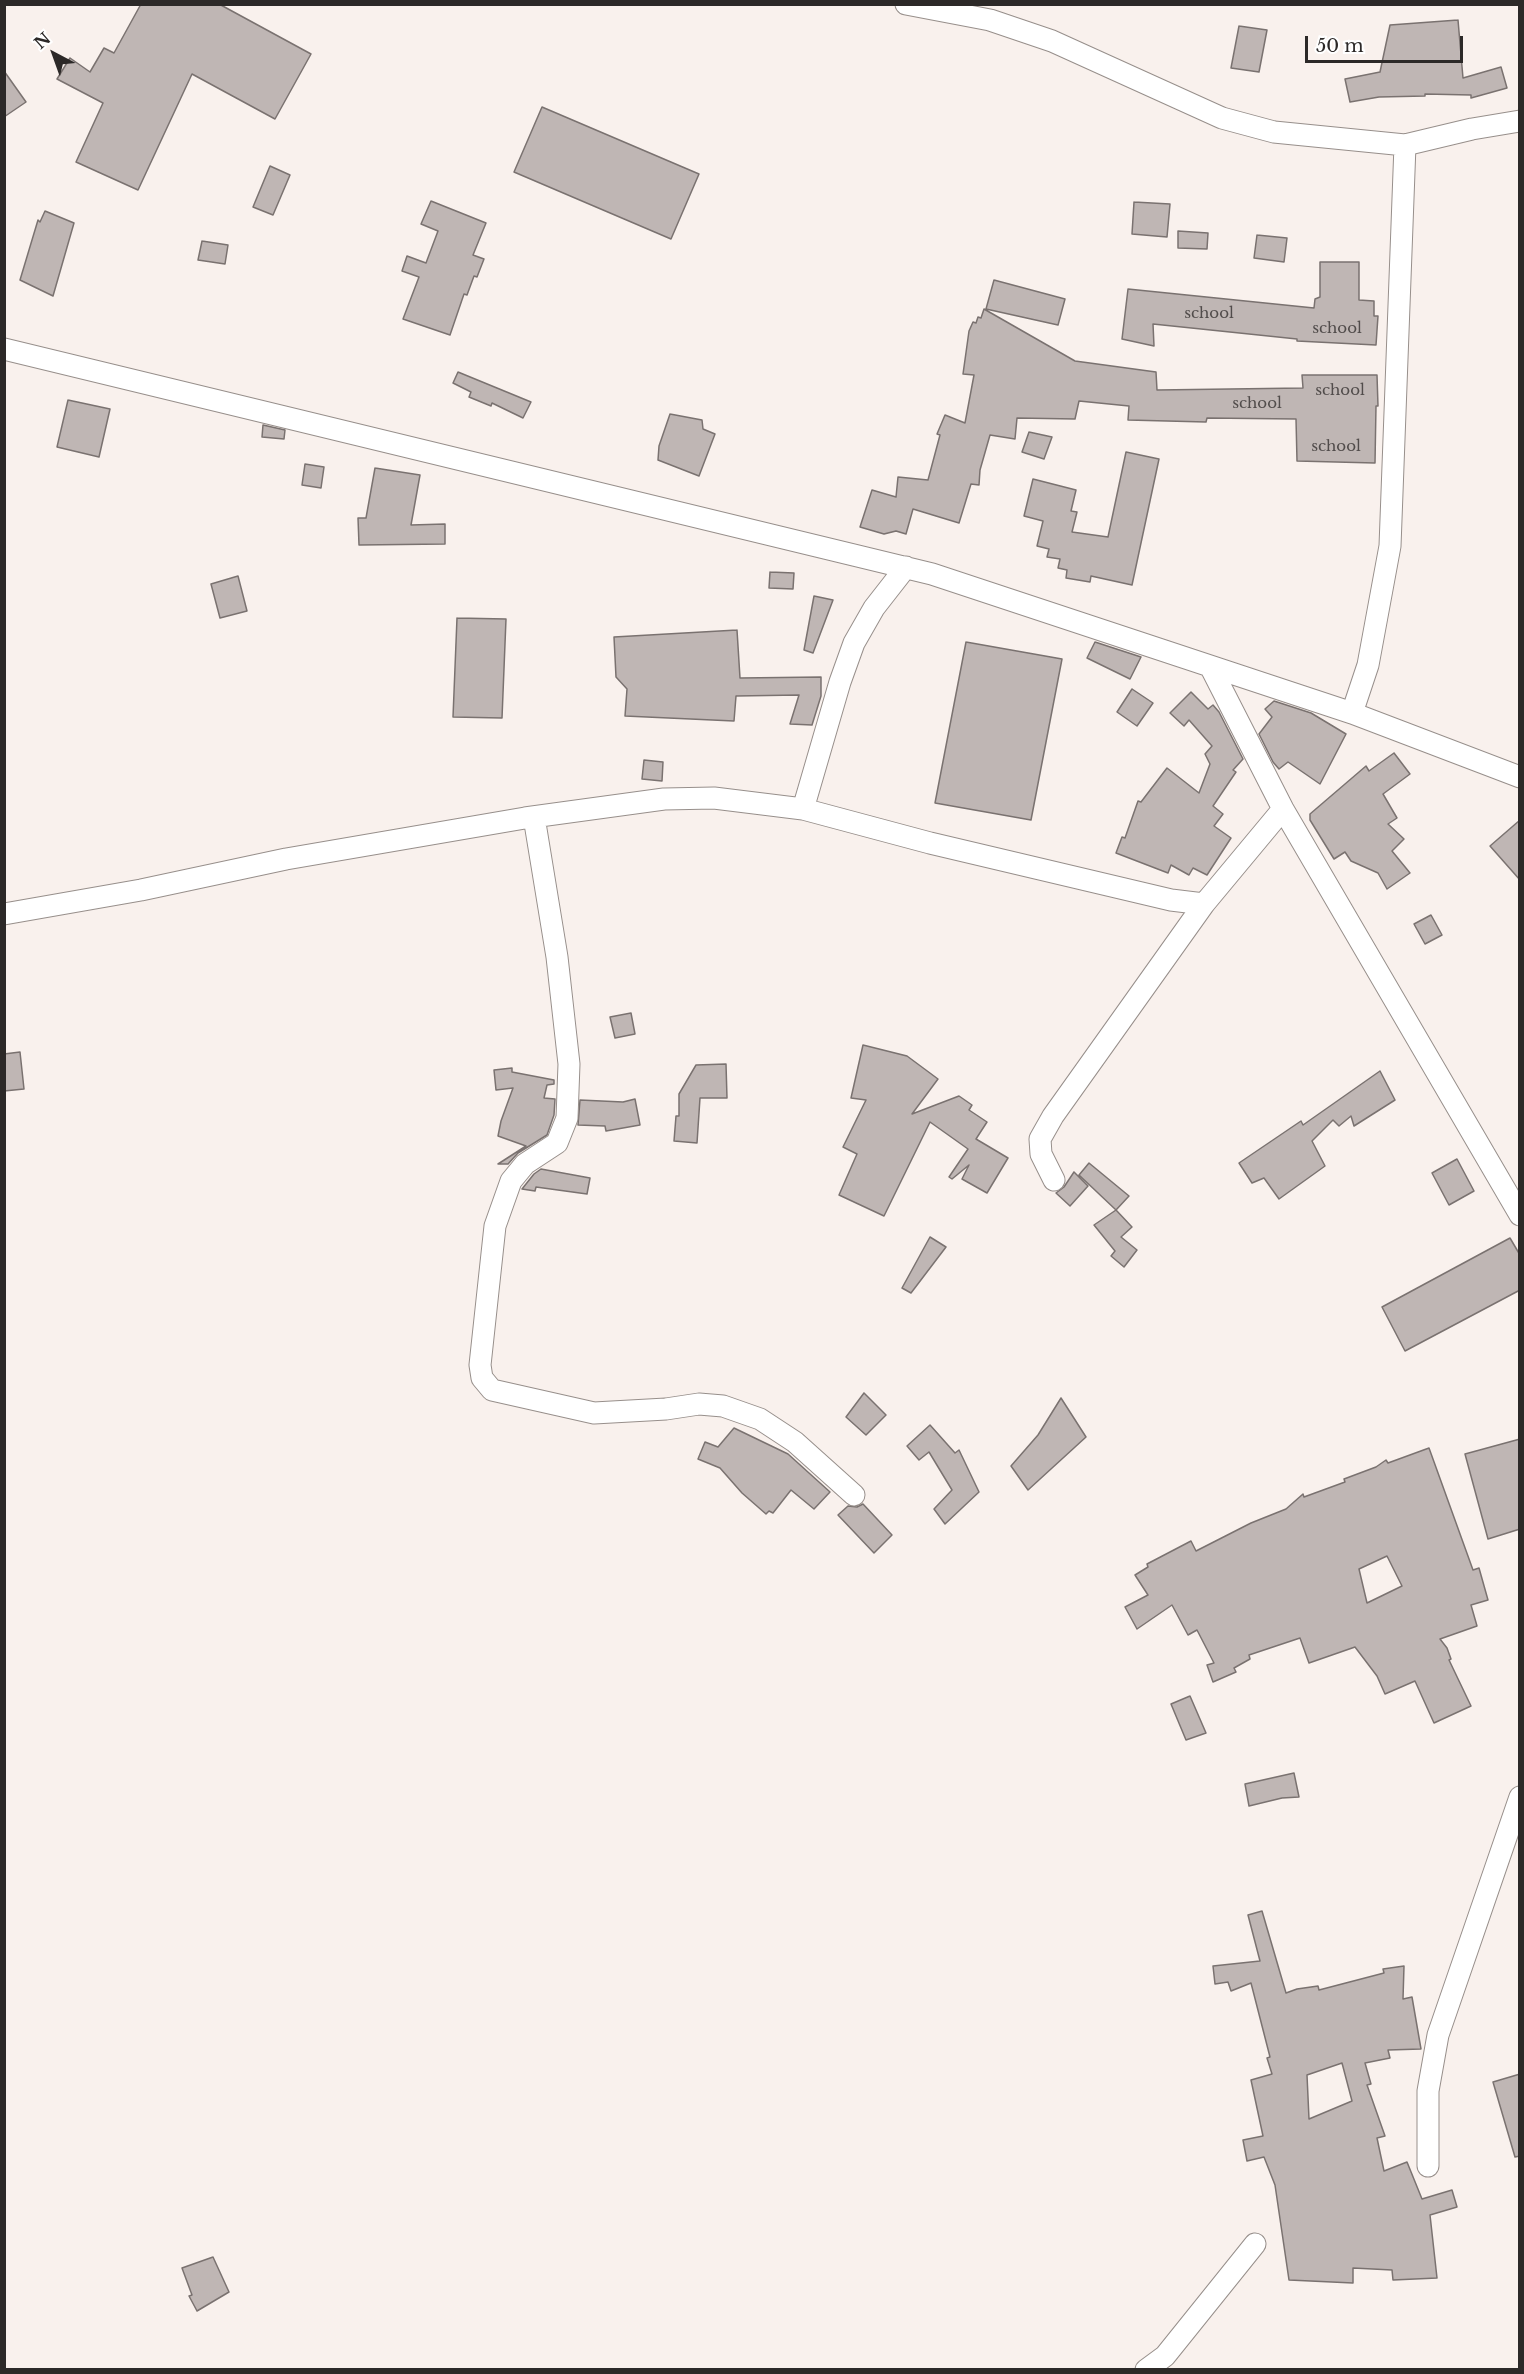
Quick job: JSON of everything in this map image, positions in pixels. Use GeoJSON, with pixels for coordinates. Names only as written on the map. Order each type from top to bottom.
{"type":"FeatureCollection","features":[{"type":"Feature","properties":{"kind":"street"},"geometry":{"type":"LineString","coordinates":[[906,4],[990,20],[1052,41],[1222,118],[1274,132],[1405,145],[1472,129],[1520,121]]}},
{"type":"Feature","properties":{"kind":"street"},"geometry":{"type":"LineString","coordinates":[[1352,713],[1368,665],[1390,546],[1405,145]]}},
{"type":"Feature","properties":{"kind":"street"},"geometry":{"type":"LineString","coordinates":[[4,349],[932,574],[1352,713],[1520,777]]}},
{"type":"Feature","properties":{"kind":"street"},"geometry":{"type":"LineString","coordinates":[[803,809],[840,682],[854,643],[874,608],[906,567]]}},
{"type":"Feature","properties":{"kind":"street"},"geometry":{"type":"LineString","coordinates":[[1211,668],[1283,809],[1520,1215]]}},
{"type":"Feature","properties":{"kind":"street"},"geometry":{"type":"LineString","coordinates":[[4,914],[141,890],[286,859],[534,817],[663,799],[714,798],[803,809],[953,848],[1171,900],[1204,904]]}},
{"type":"Feature","properties":{"kind":"street"},"geometry":{"type":"LineString","coordinates":[[1054,1180],[1041,1154],[1040,1139],[1053,1116],[1204,904],[1283,809]]}},
{"type":"Feature","properties":{"kind":"street"},"geometry":{"type":"LineString","coordinates":[[534,817],[557,957],[569,1064],[567,1118],[556,1143],[525,1164],[511,1181],[495,1226],[480,1365],[482,1378],[492,1390],[594,1413],[666,1409],[699,1404],[723,1406],[760,1419],[795,1442],[854,1495]]}},
{"type":"Feature","properties":{"kind":"street"},"geometry":{"type":"LineString","coordinates":[[1428,2166],[1428,2091],[1438,2035],[1520,1797]]}},
{"type":"Feature","properties":{"kind":"street"},"geometry":{"type":"LineString","coordinates":[[1146,2370],[1165,2356],[1254,2244]]}},
{"type":"Feature","properties":{"kind":"building"},"geometry":{"type":"Polygon","coordinates":[[[141,4],[219,4],[311,54],[275,119],[192,74],[138,190],[76,162],[103,103],[57,79],[70,58],[90,72],[104,48],[114,53],[141,4]]]}},
{"type":"Feature","properties":{"kind":"building"},"geometry":{"type":"Polygon","coordinates":[[[1458,20],[1463,78],[1501,67],[1507,88],[1471,98],[1471,95],[1425,94],[1425,96],[1379,97],[1350,102],[1345,79],[1380,72],[1390,25],[1458,20]]]}},
{"type":"Feature","properties":{"kind":"building"},"geometry":{"type":"Polygon","coordinates":[[[1239,26],[1267,30],[1259,72],[1231,68],[1239,26]]]}},
{"type":"Feature","properties":{"kind":"building"},"geometry":{"type":"Polygon","coordinates":[[[4,71],[26,102],[4,117],[4,71]]]}},
{"type":"Feature","properties":{"kind":"building"},"geometry":{"type":"Polygon","coordinates":[[[542,107],[699,174],[671,239],[514,172],[542,107]]]}},
{"type":"Feature","properties":{"kind":"building"},"geometry":{"type":"Polygon","coordinates":[[[270,166],[290,175],[273,215],[253,207],[270,166]]]}},
{"type":"Feature","properties":{"kind":"building"},"geometry":{"type":"Polygon","coordinates":[[[431,201],[486,223],[473,255],[484,259],[467,295],[464,294],[450,335],[403,319],[419,277],[402,271],[407,256],[426,263],[438,231],[421,224],[431,201]]]}},
{"type":"Feature","properties":{"kind":"building"},"geometry":{"type":"Polygon","coordinates":[[[1134,202],[1170,204],[1167,237],[1132,234],[1134,202]]]}},
{"type":"Feature","properties":{"kind":"building"},"geometry":{"type":"Polygon","coordinates":[[[45,211],[74,223],[53,296],[20,280],[38,220],[40,222],[45,211]]]}},
{"type":"Feature","properties":{"kind":"building"},"geometry":{"type":"Polygon","coordinates":[[[1178,231],[1208,233],[1207,249],[1178,248],[1178,231]]]}},
{"type":"Feature","properties":{"kind":"building"},"geometry":{"type":"Polygon","coordinates":[[[1257,235],[1287,238],[1284,262],[1254,258],[1257,235]]]}},
{"type":"Feature","properties":{"kind":"building"},"geometry":{"type":"Polygon","coordinates":[[[202,241],[228,245],[225,264],[198,260],[202,241]]]}},
{"type":"Feature","properties":{"kind":"building"},"geometry":{"type":"Polygon","coordinates":[[[1320,262],[1359,262],[1359,300],[1374,301],[1374,316],[1378,316],[1376,345],[1297,341],[1297,339],[1153,324],[1154,346],[1122,339],[1128,289],[1314,308],[1315,299],[1320,297],[1320,262]]]}},
{"type":"Feature","properties":{"kind":"building"},"geometry":{"type":"Polygon","coordinates":[[[994,280],[1065,299],[1058,325],[986,309],[994,280]]]}},
{"type":"Feature","properties":{"kind":"building"},"geometry":{"type":"Polygon","coordinates":[[[984,309],[1075,361],[1156,372],[1157,390],[1303,388],[1302,375],[1377,375],[1375,463],[1297,461],[1296,419],[1207,418],[1206,422],[1128,420],[1129,406],[1079,401],[1075,419],[1017,418],[1015,439],[990,435],[980,470],[979,485],[971,484],[959,523],[913,509],[906,534],[896,531],[884,534],[860,527],[872,490],[896,497],[898,477],[928,480],[940,435],[937,434],[945,415],[965,423],[974,375],[963,374],[969,331],[973,322],[976,323],[978,317],[981,318],[984,309]]]}},
{"type":"Feature","properties":{"kind":"building"},"geometry":{"type":"Polygon","coordinates":[[[458,372],[531,402],[523,418],[492,403],[491,406],[469,397],[471,392],[453,383],[458,372]]]}},
{"type":"Feature","properties":{"kind":"building"},"geometry":{"type":"Polygon","coordinates":[[[68,400],[110,409],[99,457],[57,447],[68,400]]]}},
{"type":"Feature","properties":{"kind":"building"},"geometry":{"type":"Polygon","coordinates":[[[670,414],[702,420],[703,429],[715,434],[699,476],[658,460],[659,446],[670,414]]]}},
{"type":"Feature","properties":{"kind":"building"},"geometry":{"type":"Polygon","coordinates":[[[263,425],[285,430],[284,439],[262,437],[263,425]]]}},
{"type":"Feature","properties":{"kind":"building"},"geometry":{"type":"Polygon","coordinates":[[[1029,432],[1052,437],[1044,459],[1022,452],[1029,432]]]}},
{"type":"Feature","properties":{"kind":"building"},"geometry":{"type":"Polygon","coordinates":[[[1126,452],[1159,459],[1132,585],[1091,576],[1090,582],[1066,578],[1067,570],[1058,568],[1060,559],[1047,557],[1049,549],[1037,546],[1043,521],[1024,516],[1033,479],[1076,490],[1071,511],[1077,512],[1072,532],[1108,537],[1126,452]]]}},
{"type":"Feature","properties":{"kind":"building"},"geometry":{"type":"Polygon","coordinates":[[[305,464],[324,467],[321,488],[302,485],[305,464]]]}},
{"type":"Feature","properties":{"kind":"building"},"geometry":{"type":"Polygon","coordinates":[[[375,468],[420,475],[411,525],[445,524],[445,544],[359,545],[358,518],[366,518],[375,468]]]}},
{"type":"Feature","properties":{"kind":"building"},"geometry":{"type":"Polygon","coordinates":[[[770,572],[794,573],[793,589],[769,588],[770,572]]]}},
{"type":"Feature","properties":{"kind":"building"},"geometry":{"type":"Polygon","coordinates":[[[238,576],[247,611],[220,618],[211,584],[238,576]]]}},
{"type":"Feature","properties":{"kind":"building"},"geometry":{"type":"Polygon","coordinates":[[[814,596],[833,600],[813,653],[804,650],[814,596]]]}},
{"type":"Feature","properties":{"kind":"building"},"geometry":{"type":"Polygon","coordinates":[[[457,618],[506,619],[502,718],[453,717],[457,618]]]}},
{"type":"Feature","properties":{"kind":"building"},"geometry":{"type":"Polygon","coordinates":[[[737,630],[740,678],[821,677],[821,696],[812,725],[790,724],[799,695],[736,696],[734,721],[625,716],[627,689],[616,677],[614,637],[737,630]]]}},
{"type":"Feature","properties":{"kind":"building"},"geometry":{"type":"Polygon","coordinates":[[[966,642],[1062,659],[1031,820],[935,803],[966,642]]]}},
{"type":"Feature","properties":{"kind":"building"},"geometry":{"type":"Polygon","coordinates":[[[1095,642],[1141,657],[1130,679],[1087,658],[1095,642]]]}},
{"type":"Feature","properties":{"kind":"building"},"geometry":{"type":"Polygon","coordinates":[[[1132,689],[1153,703],[1137,726],[1117,712],[1132,689]]]}},
{"type":"Feature","properties":{"kind":"building"},"geometry":{"type":"Polygon","coordinates":[[[1191,692],[1208,709],[1213,705],[1219,712],[1243,759],[1233,770],[1236,772],[1213,806],[1223,814],[1214,826],[1231,838],[1207,875],[1193,868],[1189,875],[1171,865],[1168,873],[1116,853],[1122,837],[1125,838],[1138,801],[1141,802],[1167,768],[1199,793],[1210,764],[1205,754],[1212,746],[1189,720],[1184,726],[1170,713],[1191,692]]]}},
{"type":"Feature","properties":{"kind":"building"},"geometry":{"type":"Polygon","coordinates":[[[1274,701],[1311,713],[1346,734],[1320,784],[1288,762],[1279,769],[1273,762],[1259,734],[1272,717],[1265,709],[1274,701]]]}},
{"type":"Feature","properties":{"kind":"building"},"geometry":{"type":"Polygon","coordinates":[[[1394,753],[1410,774],[1383,794],[1397,818],[1388,824],[1404,839],[1392,851],[1410,873],[1387,889],[1378,873],[1351,861],[1345,852],[1334,859],[1310,820],[1310,814],[1366,766],[1369,771],[1394,753]]]}},
{"type":"Feature","properties":{"kind":"building"},"geometry":{"type":"Polygon","coordinates":[[[644,760],[663,762],[662,781],[642,779],[644,760]]]}},
{"type":"Feature","properties":{"kind":"building"},"geometry":{"type":"Polygon","coordinates":[[[1520,820],[1520,880],[1490,846],[1520,820]]]}},
{"type":"Feature","properties":{"kind":"building"},"geometry":{"type":"Polygon","coordinates":[[[1431,915],[1442,935],[1425,944],[1414,924],[1431,915]]]}},
{"type":"Feature","properties":{"kind":"building"},"geometry":{"type":"Polygon","coordinates":[[[631,1013],[635,1034],[615,1038],[610,1017],[631,1013]]]}},
{"type":"Feature","properties":{"kind":"building"},"geometry":{"type":"Polygon","coordinates":[[[863,1045],[907,1056],[938,1079],[912,1114],[959,1096],[972,1105],[969,1110],[987,1122],[976,1139],[1008,1158],[987,1193],[962,1179],[969,1165],[952,1179],[949,1177],[968,1149],[930,1122],[884,1216],[839,1195],[857,1154],[843,1147],[866,1100],[851,1098],[863,1045]]]}},
{"type":"Feature","properties":{"kind":"building"},"geometry":{"type":"Polygon","coordinates":[[[20,1052],[24,1089],[4,1091],[4,1054],[20,1052]]]}},
{"type":"Feature","properties":{"kind":"building"},"geometry":{"type":"Polygon","coordinates":[[[726,1064],[727,1098],[700,1098],[697,1143],[674,1141],[676,1116],[679,1116],[679,1094],[696,1065],[726,1064]]]}},
{"type":"Feature","properties":{"kind":"building"},"geometry":{"type":"Polygon","coordinates":[[[512,1068],[512,1072],[554,1080],[554,1084],[547,1085],[544,1098],[555,1099],[554,1115],[547,1135],[518,1153],[508,1164],[498,1164],[526,1146],[498,1136],[513,1088],[496,1090],[494,1070],[512,1068]]]}},
{"type":"Feature","properties":{"kind":"building"},"geometry":{"type":"Polygon","coordinates":[[[1380,1071],[1395,1100],[1354,1126],[1351,1116],[1339,1126],[1333,1120],[1312,1141],[1325,1166],[1279,1199],[1264,1178],[1252,1183],[1239,1163],[1301,1121],[1303,1125],[1380,1071]]]}},
{"type":"Feature","properties":{"kind":"building"},"geometry":{"type":"Polygon","coordinates":[[[635,1099],[640,1125],[606,1131],[605,1126],[578,1125],[580,1100],[623,1102],[635,1099]]]}},
{"type":"Feature","properties":{"kind":"building"},"geometry":{"type":"Polygon","coordinates":[[[1457,1159],[1474,1191],[1449,1205],[1432,1173],[1457,1159]]]}},
{"type":"Feature","properties":{"kind":"building"},"geometry":{"type":"Polygon","coordinates":[[[1089,1163],[1129,1196],[1116,1210],[1079,1175],[1089,1163]]]}},
{"type":"Feature","properties":{"kind":"building"},"geometry":{"type":"Polygon","coordinates":[[[541,1169],[590,1178],[587,1194],[536,1187],[535,1191],[522,1189],[541,1169]]]}},
{"type":"Feature","properties":{"kind":"building"},"geometry":{"type":"Polygon","coordinates":[[[1074,1172],[1088,1186],[1070,1206],[1056,1193],[1064,1187],[1074,1172]]]}},
{"type":"Feature","properties":{"kind":"building"},"geometry":{"type":"Polygon","coordinates":[[[1116,1210],[1132,1227],[1121,1237],[1137,1250],[1124,1267],[1111,1256],[1115,1251],[1094,1225],[1116,1210]]]}},
{"type":"Feature","properties":{"kind":"building"},"geometry":{"type":"Polygon","coordinates":[[[930,1237],[946,1247],[911,1293],[902,1288],[930,1237]]]}},
{"type":"Feature","properties":{"kind":"building"},"geometry":{"type":"Polygon","coordinates":[[[1510,1238],[1520,1255],[1520,1290],[1405,1351],[1382,1307],[1510,1238]]]}},
{"type":"Feature","properties":{"kind":"building"},"geometry":{"type":"Polygon","coordinates":[[[864,1393],[886,1415],[866,1435],[846,1417],[864,1393]]]}},
{"type":"Feature","properties":{"kind":"building"},"geometry":{"type":"Polygon","coordinates":[[[1061,1398],[1086,1437],[1028,1490],[1011,1466],[1038,1435],[1061,1398]]]}},
{"type":"Feature","properties":{"kind":"building"},"geometry":{"type":"Polygon","coordinates":[[[930,1425],[955,1453],[959,1450],[979,1492],[945,1524],[934,1509],[952,1490],[929,1452],[919,1460],[907,1446],[930,1425]]]}},
{"type":"Feature","properties":{"kind":"building"},"geometry":{"type":"Polygon","coordinates":[[[734,1428],[788,1454],[830,1492],[814,1509],[791,1490],[773,1513],[769,1511],[766,1514],[742,1493],[720,1468],[698,1459],[705,1442],[718,1447],[734,1428]]]}},
{"type":"Feature","properties":{"kind":"building"},"geometry":{"type":"Polygon","coordinates":[[[1520,1439],[1520,1529],[1488,1539],[1465,1454],[1520,1439]]]}},
{"type":"Feature","properties":{"kind":"building"},"geometry":{"type":"Polygon","coordinates":[[[1429,1448],[1473,1570],[1479,1568],[1488,1600],[1471,1605],[1477,1626],[1440,1639],[1447,1648],[1451,1659],[1449,1660],[1471,1706],[1434,1723],[1415,1681],[1385,1694],[1377,1676],[1355,1647],[1309,1663],[1300,1638],[1249,1655],[1250,1659],[1234,1668],[1236,1672],[1213,1682],[1207,1665],[1214,1663],[1197,1630],[1188,1635],[1172,1605],[1137,1629],[1125,1607],[1148,1595],[1135,1575],[1148,1567],[1147,1564],[1191,1541],[1196,1551],[1251,1523],[1286,1509],[1303,1494],[1304,1497],[1345,1482],[1344,1479],[1376,1467],[1386,1460],[1388,1463],[1429,1448]],[[1387,1556],[1359,1569],[1367,1603],[1402,1586],[1387,1556]]]}},
{"type":"Feature","properties":{"kind":"building"},"geometry":{"type":"Polygon","coordinates":[[[863,1504],[892,1535],[874,1553],[838,1515],[848,1506],[857,1507],[863,1504]]]}},
{"type":"Feature","properties":{"kind":"building"},"geometry":{"type":"Polygon","coordinates":[[[1190,1696],[1206,1733],[1186,1740],[1171,1704],[1190,1696]]]}},
{"type":"Feature","properties":{"kind":"building"},"geometry":{"type":"Polygon","coordinates":[[[1294,1773],[1299,1797],[1282,1798],[1249,1806],[1245,1784],[1294,1773]]]}},
{"type":"Feature","properties":{"kind":"building"},"geometry":{"type":"Polygon","coordinates":[[[1262,1911],[1286,1993],[1318,1986],[1319,1990],[1384,1973],[1383,1969],[1404,1966],[1403,1999],[1412,1997],[1421,2049],[1388,2050],[1390,2058],[1365,2063],[1371,2084],[1367,2085],[1385,2136],[1377,2138],[1384,2171],[1407,2162],[1422,2199],[1452,2190],[1457,2207],[1430,2215],[1437,2278],[1393,2280],[1392,2270],[1353,2268],[1353,2283],[1289,2280],[1275,2185],[1264,2157],[1247,2161],[1243,2140],[1263,2136],[1251,2080],[1272,2074],[1267,2058],[1270,2057],[1251,1983],[1231,1991],[1228,1982],[1215,1984],[1213,1966],[1260,1961],[1248,1915],[1262,1911]],[[1342,2063],[1307,2075],[1309,2119],[1352,2101],[1342,2063]]]}},
{"type":"Feature","properties":{"kind":"building"},"geometry":{"type":"Polygon","coordinates":[[[1520,2074],[1520,2156],[1515,2157],[1493,2082],[1520,2074]]]}},
{"type":"Feature","properties":{"kind":"building"},"geometry":{"type":"Polygon","coordinates":[[[213,2257],[229,2292],[197,2311],[189,2296],[192,2295],[182,2268],[213,2257]]]}}]}
